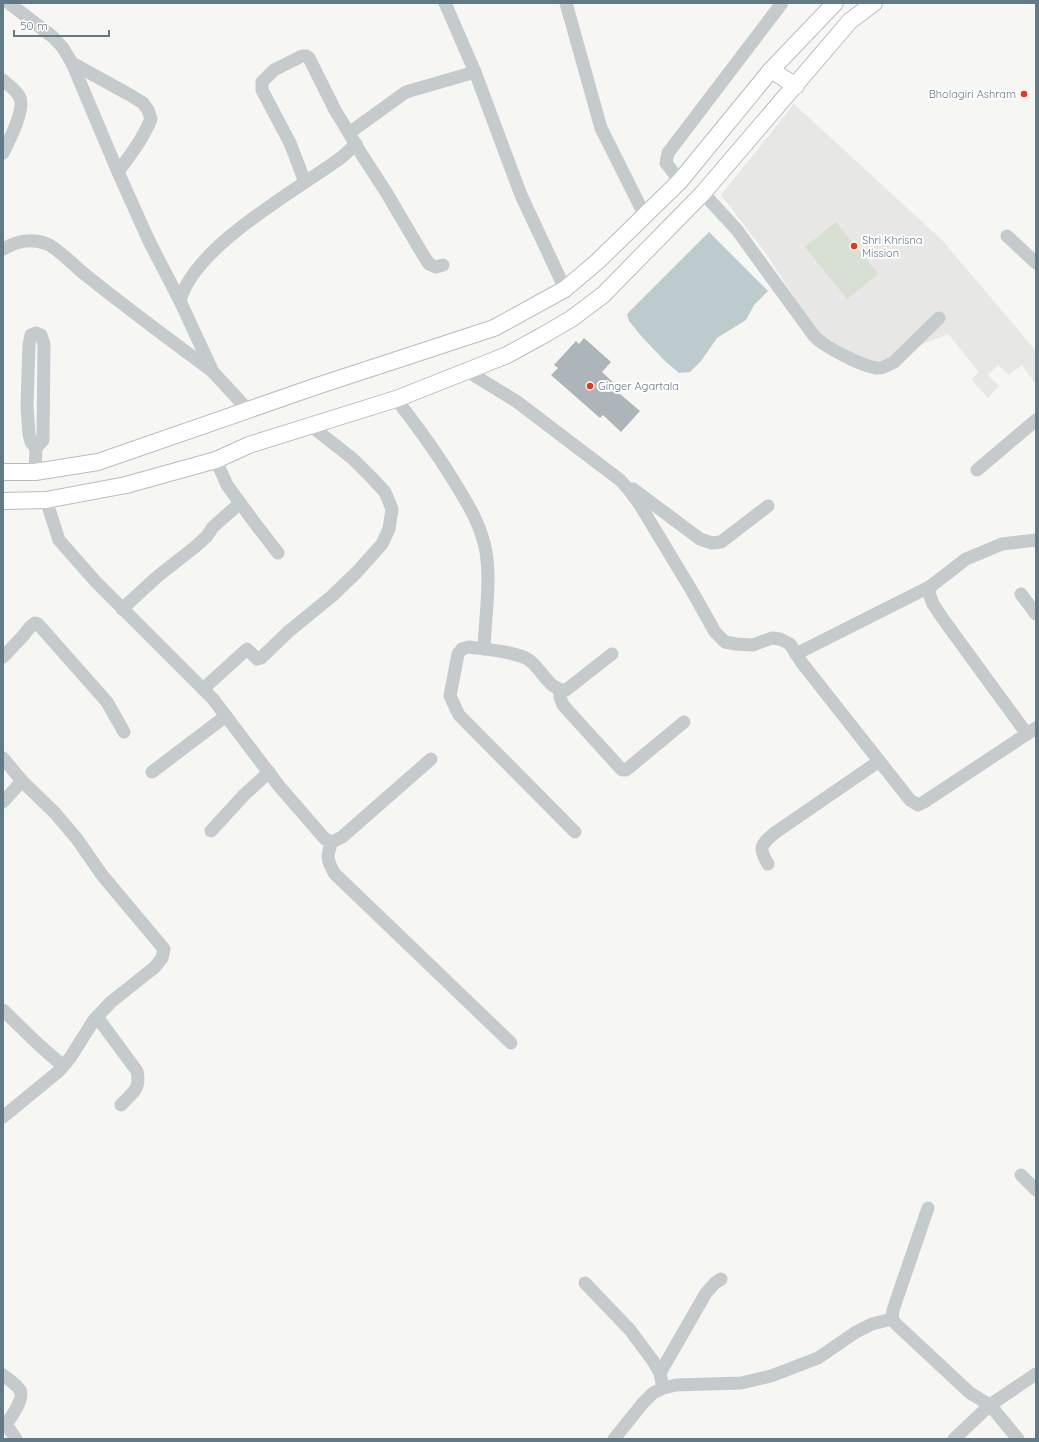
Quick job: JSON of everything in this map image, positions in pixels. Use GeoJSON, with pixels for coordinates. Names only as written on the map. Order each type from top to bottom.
{"type":"FeatureCollection","features":[{"type":"Feature","properties":{"kind":"main road"},"geometry":{"type":"LineString","coordinates":[[3,472],[35,472],[98,462],[249,411],[317,386],[494,328],[565,289],[598,261],[680,180],[772,70],[835,3]]}},
{"type":"Feature","properties":{"kind":"main road"},"geometry":{"type":"LineString","coordinates":[[3,500],[46,500],[126,485],[216,460],[249,446],[396,398],[507,355],[540,337],[571,319],[603,295],[703,193],[850,21],[874,3]]}},
{"type":"Feature","properties":{"kind":"main road"},"geometry":{"type":"LineString","coordinates":[[772,70],[796,86]]}},
{"type":"Feature","properties":{"kind":"street"},"geometry":{"type":"LineString","coordinates":[[9,3],[53,37],[63,48],[72,63],[149,241],[180,301],[213,372]]}},
{"type":"Feature","properties":{"kind":"street"},"geometry":{"type":"LineString","coordinates":[[445,3],[475,72],[521,196],[565,289]]}},
{"type":"Feature","properties":{"kind":"street"},"geometry":{"type":"LineString","coordinates":[[566,3],[601,128],[644,214]]}},
{"type":"Feature","properties":{"kind":"street"},"geometry":{"type":"LineString","coordinates":[[680,180],[666,163],[668,153],[782,3]]}},
{"type":"Feature","properties":{"kind":"street"},"geometry":{"type":"LineString","coordinates":[[305,182],[290,143],[262,90],[262,82],[274,70],[302,56],[307,56],[309,58],[335,110],[429,264],[436,267],[443,265]]}},
{"type":"Feature","properties":{"kind":"street"},"geometry":{"type":"LineString","coordinates":[[72,63],[130,95],[142,103],[148,110],[151,119],[148,127],[118,172]]}},
{"type":"Feature","properties":{"kind":"street"},"geometry":{"type":"LineString","coordinates":[[180,301],[183,290],[194,274],[206,258],[220,244],[342,157],[352,138],[406,92],[475,72]]}},
{"type":"Feature","properties":{"kind":"street"},"geometry":{"type":"LineString","coordinates":[[3,80],[17,91],[21,99],[21,112],[3,153]]}},
{"type":"Feature","properties":{"kind":"street"},"geometry":{"type":"LineString","coordinates":[[703,193],[737,230],[819,342],[860,364],[879,368],[894,362],[939,318]]}},
{"type":"Feature","properties":{"kind":"street"},"geometry":{"type":"LineString","coordinates":[[1007,236],[1036,263]]}},
{"type":"Feature","properties":{"kind":"street"},"geometry":{"type":"LineString","coordinates":[[3,249],[11,244],[22,242],[36,241],[49,245],[86,276],[213,372],[249,411]]}},
{"type":"Feature","properties":{"kind":"street"},"geometry":{"type":"LineString","coordinates":[[35,472],[36,448],[31,442],[29,434],[27,406],[29,345],[31,335],[36,333],[41,335],[44,344],[43,440],[36,448]]}},
{"type":"Feature","properties":{"kind":"street"},"geometry":{"type":"LineString","coordinates":[[467,371],[516,401],[700,539],[712,543],[721,542],[768,506]]}},
{"type":"Feature","properties":{"kind":"street"},"geometry":{"type":"LineString","coordinates":[[396,398],[438,455],[464,498],[478,525],[486,552],[487,584],[484,649]]}},
{"type":"Feature","properties":{"kind":"street"},"geometry":{"type":"LineString","coordinates":[[977,470],[1036,420]]}},
{"type":"Feature","properties":{"kind":"street"},"geometry":{"type":"LineString","coordinates":[[203,689],[247,650],[259,660],[288,632],[332,596],[357,572],[382,544],[389,529],[392,509],[385,492],[353,460],[311,426]]}},
{"type":"Feature","properties":{"kind":"street"},"geometry":{"type":"LineString","coordinates":[[216,460],[227,485],[278,553]]}},
{"type":"Feature","properties":{"kind":"street"},"geometry":{"type":"LineString","coordinates":[[620,480],[640,505],[716,632],[725,642],[752,645],[772,638],[780,639],[790,644],[878,762],[904,794],[910,800],[918,804],[924,802],[1031,731],[933,604],[929,593],[931,586]]}},
{"type":"Feature","properties":{"kind":"street"},"geometry":{"type":"LineString","coordinates":[[46,500],[59,540],[122,609],[213,699],[269,772],[325,839],[332,842]]}},
{"type":"Feature","properties":{"kind":"street"},"geometry":{"type":"LineString","coordinates":[[122,609],[158,576],[195,547],[207,536],[213,527],[240,503]]}},
{"type":"Feature","properties":{"kind":"street"},"geometry":{"type":"LineString","coordinates":[[796,654],[931,586],[966,559],[1002,544],[1036,540]]}},
{"type":"Feature","properties":{"kind":"street"},"geometry":{"type":"LineString","coordinates":[[1021,594],[1036,614]]}},
{"type":"Feature","properties":{"kind":"street"},"geometry":{"type":"LineString","coordinates":[[3,657],[23,636],[30,626],[35,623],[38,624],[107,702],[124,732]]}},
{"type":"Feature","properties":{"kind":"street"},"geometry":{"type":"LineString","coordinates":[[575,832],[459,715],[450,696],[458,654],[462,649],[469,647],[512,654],[528,659],[537,666],[551,684],[560,690],[566,690],[612,654]]}},
{"type":"Feature","properties":{"kind":"street"},"geometry":{"type":"LineString","coordinates":[[560,690],[560,697],[564,705],[622,770],[626,770],[684,722]]}},
{"type":"Feature","properties":{"kind":"street"},"geometry":{"type":"LineString","coordinates":[[152,772],[226,716]]}},
{"type":"Feature","properties":{"kind":"street"},"geometry":{"type":"LineString","coordinates":[[3,758],[22,781],[59,818],[77,839],[102,875],[164,949],[162,958],[155,967],[111,1002],[97,1017],[59,1071],[3,1117]]}},
{"type":"Feature","properties":{"kind":"street"},"geometry":{"type":"LineString","coordinates":[[431,759],[342,837],[332,842],[328,852],[329,863],[335,874],[511,1043]]}},
{"type":"Feature","properties":{"kind":"street"},"geometry":{"type":"LineString","coordinates":[[768,864],[761,848],[764,843],[776,832],[878,762]]}},
{"type":"Feature","properties":{"kind":"street"},"geometry":{"type":"LineString","coordinates":[[211,831],[244,795],[269,772]]}},
{"type":"Feature","properties":{"kind":"street"},"geometry":{"type":"LineString","coordinates":[[3,802],[22,781]]}},
{"type":"Feature","properties":{"kind":"street"},"geometry":{"type":"LineString","coordinates":[[3,1010],[63,1066]]}},
{"type":"Feature","properties":{"kind":"street"},"geometry":{"type":"LineString","coordinates":[[97,1017],[137,1071],[139,1080],[138,1086],[121,1105]]}},
{"type":"Feature","properties":{"kind":"street"},"geometry":{"type":"LineString","coordinates":[[1021,1175],[1036,1190]]}},
{"type":"Feature","properties":{"kind":"street"},"geometry":{"type":"LineString","coordinates":[[928,1208],[892,1310],[892,1319],[970,1393],[990,1405],[1018,1439]]}},
{"type":"Feature","properties":{"kind":"street"},"geometry":{"type":"LineString","coordinates":[[660,1373],[706,1293],[721,1279]]}},
{"type":"Feature","properties":{"kind":"street"},"geometry":{"type":"LineString","coordinates":[[585,1283],[630,1330],[654,1361],[660,1373],[663,1388]]}},
{"type":"Feature","properties":{"kind":"street"},"geometry":{"type":"LineString","coordinates":[[614,1439],[643,1403],[653,1393],[663,1388],[676,1385],[741,1383],[771,1376],[818,1358],[856,1332],[872,1324],[892,1319]]}},
{"type":"Feature","properties":{"kind":"street"},"geometry":{"type":"LineString","coordinates":[[954,1439],[990,1405],[1036,1374]]}},
{"type":"Feature","properties":{"kind":"street"},"geometry":{"type":"LineString","coordinates":[[3,1375],[19,1389],[21,1393],[20,1401],[4,1426],[16,1439]]}},
{"type":"Feature","properties":{"kind":"shaded area","name":"Shri Khrisna Mission"},"geometry":{"type":"Polygon","coordinates":[[[794,104],[942,240],[1036,351],[1036,385],[1022,365],[1009,375],[998,365],[988,375],[999,386],[988,398],[971,379],[979,372],[948,334],[872,364],[824,344],[765,252],[721,195],[794,104]]]}},
{"type":"Feature","properties":{"kind":"shaded area"},"geometry":{"type":"Polygon","coordinates":[[[836,222],[878,274],[847,299],[805,247],[836,222]]]}},
{"type":"Feature","properties":{"kind":"shaded area"},"geometry":{"type":"Polygon","coordinates":[[[709,232],[768,291],[754,305],[746,320],[717,338],[701,361],[690,372],[679,373],[642,337],[629,321],[627,314],[709,232]]]}},
{"type":"Feature","properties":{"kind":"building","name":"Ginger Agartala"},"geometry":{"type":"Polygon","coordinates":[[[584,338],[611,362],[602,372],[616,385],[613,388],[640,411],[621,432],[603,415],[600,418],[551,375],[558,368],[554,365],[576,341],[579,344],[584,338]]]}},
{"type":"Feature","properties":{"kind":"place","name":"Bholagiri Ashram"},"geometry":{"type":"Point","coordinates":[1024,94]}},
{"type":"Feature","properties":{"kind":"place","name":"Shri Khrisna Mission"},"geometry":{"type":"Point","coordinates":[854,246]}},
{"type":"Feature","properties":{"kind":"place","name":"Ginger Agartala"},"geometry":{"type":"Point","coordinates":[590,386]}}]}
